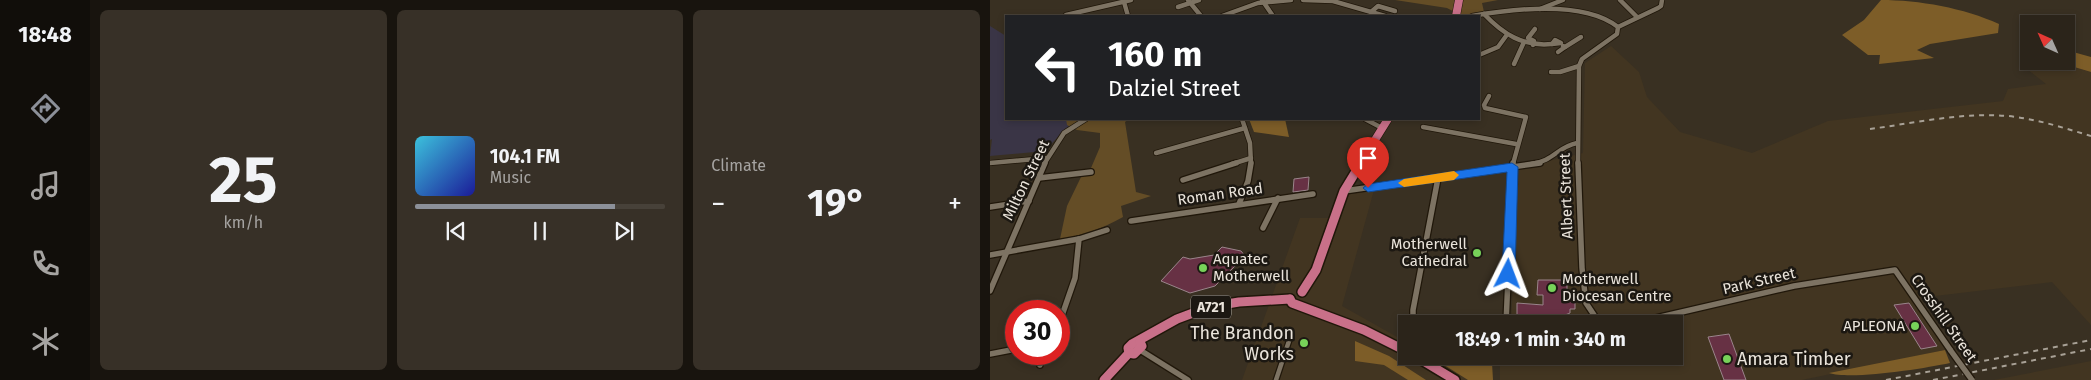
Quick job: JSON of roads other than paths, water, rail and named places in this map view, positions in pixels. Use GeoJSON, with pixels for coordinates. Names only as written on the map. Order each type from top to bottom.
{"type":"FeatureCollection","features":[{"type":"Feature","properties":{"kind":"main road"},"geometry":{"type":"LineString","coordinates":[[1456,15],[1459,1]]}},
{"type":"Feature","properties":{"kind":"main road"},"geometry":{"type":"LineString","coordinates":[[1387,120],[1344,191],[1316,270],[1298,298],[1315,313],[1364,330],[1398,347]]}},
{"type":"Feature","properties":{"kind":"main road","name":"A721"},"geometry":{"type":"LineString","coordinates":[[1104,380],[1136,348],[1178,318],[1200,310],[1234,302],[1298,298]]}},
{"type":"Feature","properties":{"kind":"main road"},"geometry":{"type":"LineString","coordinates":[[1430,365],[1454,380]]}},
{"type":"Feature","properties":{"kind":"street"},"geometry":{"type":"LineString","coordinates":[[1095,0],[1095,8]]}},
{"type":"Feature","properties":{"kind":"street"},"geometry":{"type":"LineString","coordinates":[[1066,14],[1131,0]]}},
{"type":"Feature","properties":{"kind":"street"},"geometry":{"type":"LineString","coordinates":[[1178,7],[1189,1],[1199,0]]}},
{"type":"Feature","properties":{"kind":"street"},"geometry":{"type":"LineString","coordinates":[[1225,15],[1263,1],[1290,0]]}},
{"type":"Feature","properties":{"kind":"street"},"geometry":{"type":"LineString","coordinates":[[1303,0],[1333,1],[1381,15]]}},
{"type":"Feature","properties":{"kind":"street"},"geometry":{"type":"LineString","coordinates":[[1540,9],[1563,0]]}},
{"type":"Feature","properties":{"kind":"street"},"geometry":{"type":"LineString","coordinates":[[1620,0],[1637,17]]}},
{"type":"Feature","properties":{"kind":"street"},"geometry":{"type":"LineString","coordinates":[[1618,27],[1627,25],[1637,17],[1650,14],[1661,6],[1662,0]]}},
{"type":"Feature","properties":{"kind":"street"},"geometry":{"type":"LineString","coordinates":[[1189,1],[1200,15]]}},
{"type":"Feature","properties":{"kind":"street"},"geometry":{"type":"LineString","coordinates":[[1263,1],[1272,15]]}},
{"type":"Feature","properties":{"kind":"street"},"geometry":{"type":"LineString","coordinates":[[1124,2],[1128,15]]}},
{"type":"Feature","properties":{"kind":"street"},"geometry":{"type":"LineString","coordinates":[[1371,12],[1378,6],[1394,11]]}},
{"type":"Feature","properties":{"kind":"street"},"geometry":{"type":"LineString","coordinates":[[1478,15],[1510,10],[1540,9],[1598,17],[1612,22],[1618,27]]}},
{"type":"Feature","properties":{"kind":"street"},"geometry":{"type":"LineString","coordinates":[[1484,14],[1506,36],[1533,45],[1560,44],[1565,47]]}},
{"type":"Feature","properties":{"kind":"street"},"geometry":{"type":"LineString","coordinates":[[1551,72],[1563,73],[1579,66],[1582,59],[1617,34],[1618,27]]}},
{"type":"Feature","properties":{"kind":"street"},"geometry":{"type":"LineString","coordinates":[[1533,45],[1534,41],[1528,38],[1535,29]]}},
{"type":"Feature","properties":{"kind":"street"},"geometry":{"type":"LineString","coordinates":[[1480,55],[1498,47],[1506,36]]}},
{"type":"Feature","properties":{"kind":"street"},"geometry":{"type":"LineString","coordinates":[[1558,52],[1580,37]]}},
{"type":"Feature","properties":{"kind":"street"},"geometry":{"type":"LineString","coordinates":[[1514,64],[1524,42]]}},
{"type":"Feature","properties":{"kind":"street","name":"Albert Street"},"geometry":{"type":"LineString","coordinates":[[1579,66],[1577,143],[1584,291],[1589,310],[1593,315]]}},
{"type":"Feature","properties":{"kind":"street"},"geometry":{"type":"LineString","coordinates":[[1489,96],[1484,105],[1485,108],[1526,116],[1516,144],[1512,167],[1506,315]]}},
{"type":"Feature","properties":{"kind":"street","name":"Milton Street"},"geometry":{"type":"LineString","coordinates":[[990,291],[1047,158],[1064,133],[1084,120]]}},
{"type":"Feature","properties":{"kind":"street"},"geometry":{"type":"LineString","coordinates":[[1239,204],[1251,176],[1252,158],[1252,146],[1242,120]]}},
{"type":"Feature","properties":{"kind":"street"},"geometry":{"type":"LineString","coordinates":[[1366,120],[1370,124],[1382,128]]}},
{"type":"Feature","properties":{"kind":"street"},"geometry":{"type":"LineString","coordinates":[[1423,127],[1516,144]]}},
{"type":"Feature","properties":{"kind":"street"},"geometry":{"type":"LineString","coordinates":[[1156,153],[1245,128]]}},
{"type":"Feature","properties":{"kind":"street"},"geometry":{"type":"LineString","coordinates":[[1344,191],[1546,162],[1568,145],[1577,143]]}},
{"type":"Feature","properties":{"kind":"street"},"geometry":{"type":"LineString","coordinates":[[990,163],[1047,158]]}},
{"type":"Feature","properties":{"kind":"street"},"geometry":{"type":"LineString","coordinates":[[1183,180],[1252,158]]}},
{"type":"Feature","properties":{"kind":"street"},"geometry":{"type":"LineString","coordinates":[[1039,178],[1091,172]]}},
{"type":"Feature","properties":{"kind":"street"},"geometry":{"type":"LineString","coordinates":[[1413,315],[1438,178]]}},
{"type":"Feature","properties":{"kind":"street","name":"Roman Road"},"geometry":{"type":"LineString","coordinates":[[1131,221],[1313,194]]}},
{"type":"Feature","properties":{"kind":"street"},"geometry":{"type":"LineString","coordinates":[[1264,228],[1278,198]]}},
{"type":"Feature","properties":{"kind":"street"},"geometry":{"type":"LineString","coordinates":[[990,207],[1029,201]]}},
{"type":"Feature","properties":{"kind":"street"},"geometry":{"type":"LineString","coordinates":[[990,255],[1079,240],[1107,230]]}},
{"type":"Feature","properties":{"kind":"street"},"geometry":{"type":"LineString","coordinates":[[1067,300],[1075,278],[1079,240]]}},
{"type":"Feature","properties":{"kind":"street","name":"Park Street"},"geometry":{"type":"LineString","coordinates":[[1669,315],[1794,286],[1895,270]]}},
{"type":"Feature","properties":{"kind":"street","name":"Crosshill Street"},"geometry":{"type":"LineString","coordinates":[[1895,270],[1972,380]]}},
{"type":"Feature","properties":{"kind":"street"},"geometry":{"type":"LineString","coordinates":[[1276,380],[1290,334]]}},
{"type":"Feature","properties":{"kind":"street"},"geometry":{"type":"LineString","coordinates":[[1136,348],[1188,380]]}},
{"type":"Feature","properties":{"kind":"street"},"geometry":{"type":"LineString","coordinates":[[990,354],[1005,351]]}},
{"type":"Feature","properties":{"kind":"railway"},"geometry":{"type":"LineString","coordinates":[[1870,129],[1939,119],[1991,115],[2029,119],[2091,136]]}},
{"type":"Feature","properties":{"kind":"railway"},"geometry":{"type":"LineString","coordinates":[[1886,380],[2091,340]]}},
{"type":"Feature","properties":{"kind":"railway"},"geometry":{"type":"LineString","coordinates":[[1933,380],[2091,349]]}},
{"type":"Feature","properties":{"kind":"place","name":"Motherwell Cathedral"},"geometry":{"type":"Point","coordinates":[1477,253]}},
{"type":"Feature","properties":{"kind":"place","name":"Aquatec Motherwell"},"geometry":{"type":"Point","coordinates":[1203,268]}},
{"type":"Feature","properties":{"kind":"place","name":"Motherwell Diocesan Centre"},"geometry":{"type":"Point","coordinates":[1552,288]}},
{"type":"Feature","properties":{"kind":"place","name":"APLEONA"},"geometry":{"type":"Point","coordinates":[1915,326]}},
{"type":"Feature","properties":{"kind":"place","name":"The Brandon Works"},"geometry":{"type":"Point","coordinates":[1304,343]}},
{"type":"Feature","properties":{"kind":"place","name":"Amara Timber"},"geometry":{"type":"Point","coordinates":[1727,359]}}]}
